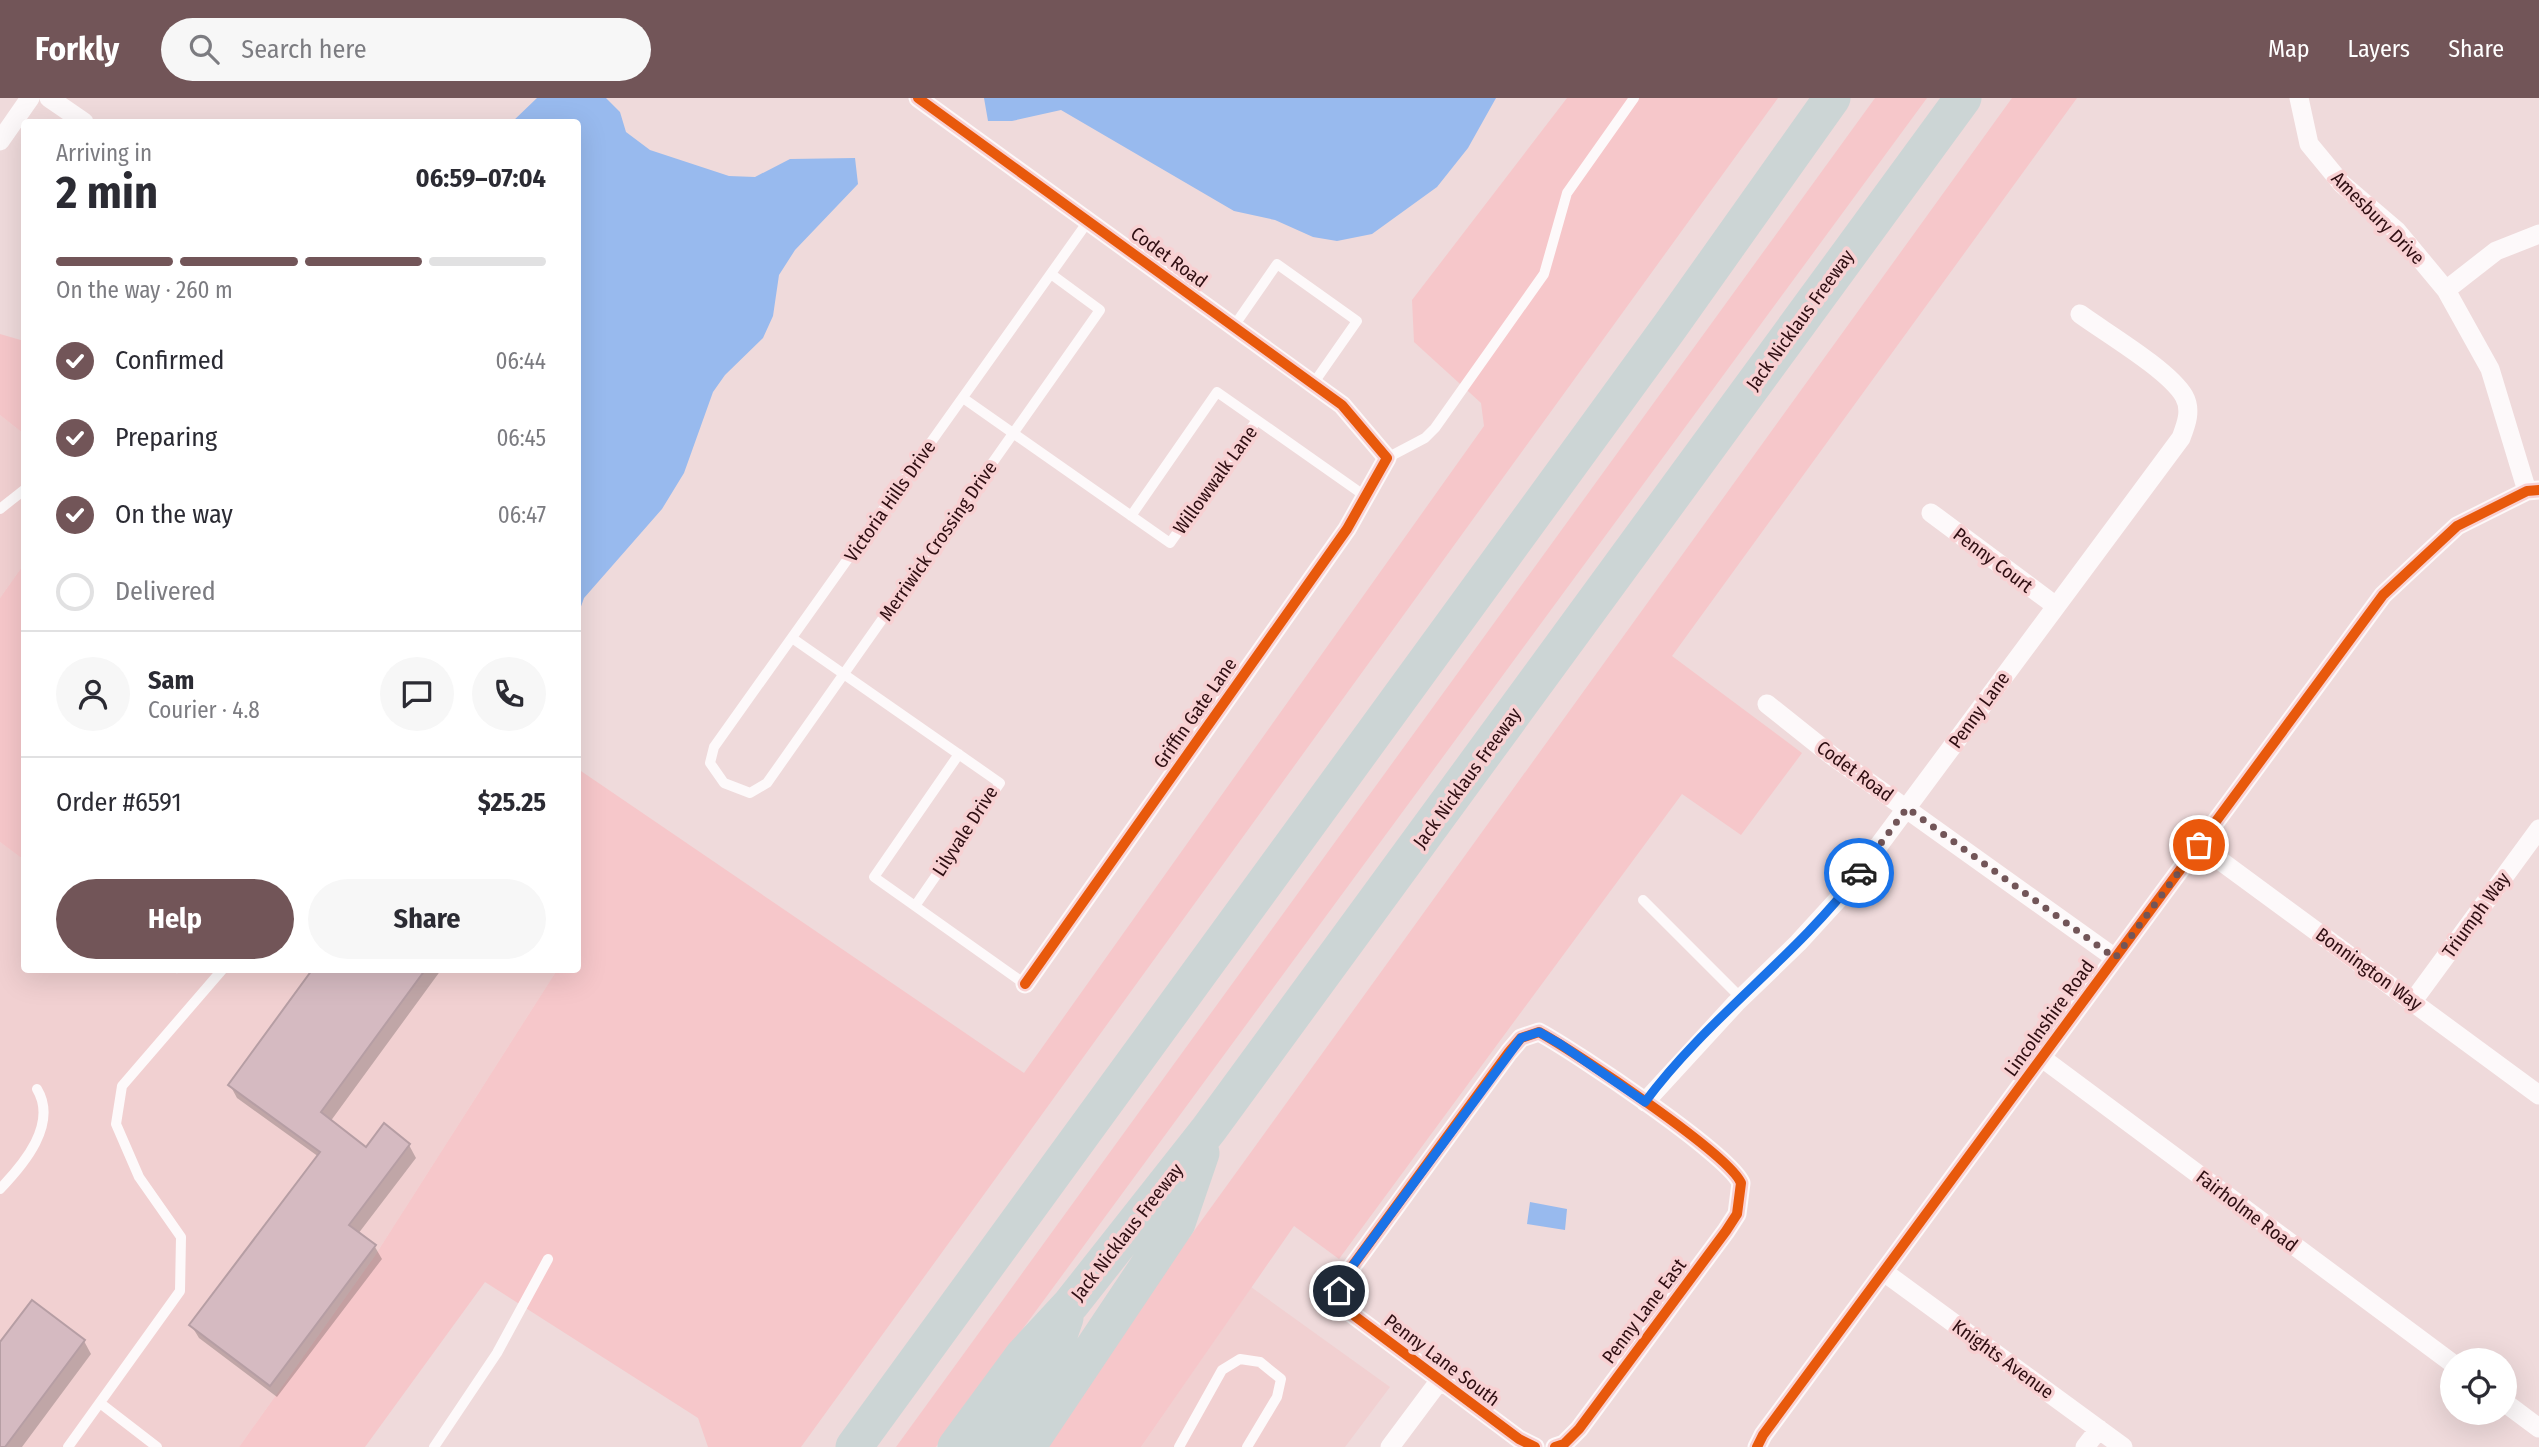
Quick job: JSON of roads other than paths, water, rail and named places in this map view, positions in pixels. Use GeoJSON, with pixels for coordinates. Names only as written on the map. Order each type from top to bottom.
{"type":"FeatureCollection","features":[{"type":"Feature","properties":{"kind":"highway"},"geometry":{"type":"LineString","coordinates":[[854,1447],[1671,325],[1832,98]]}},
{"type":"Feature","properties":{"kind":"highway","name":"Jack Nicklaus Freeway"},"geometry":{"type":"LineString","coordinates":[[956,1447],[1023,1356],[1071,1304],[1209,1129],[1963,98]]}},
{"type":"Feature","properties":{"kind":"highway"},"geometry":{"type":"LineString","coordinates":[[1027,1447],[1177,1223],[1209,1129]]}},
{"type":"Feature","properties":{"kind":"highway"},"geometry":{"type":"LineString","coordinates":[[997,1447],[1043,1381],[1071,1304]]}},
{"type":"Feature","properties":{"kind":"street"},"geometry":{"type":"LineString","coordinates":[[0,141],[30,98]]}},
{"type":"Feature","properties":{"kind":"street"},"geometry":{"type":"LineString","coordinates":[[50,98],[80,119]]}},
{"type":"Feature","properties":{"kind":"street","name":"Codet Road"},"geometry":{"type":"LineString","coordinates":[[918,98],[1342,405],[1387,458]]}},
{"type":"Feature","properties":{"kind":"street","name":"Amesbury Drive"},"geometry":{"type":"LineString","coordinates":[[2299,98],[2309,144],[2342,184],[2397,232],[2446,290],[2490,369],[2533,491]]}},
{"type":"Feature","properties":{"kind":"street"},"geometry":{"type":"LineString","coordinates":[[2446,290],[2496,251],[2539,234]]}},
{"type":"Feature","properties":{"kind":"street","name":"Penny Lane"},"geometry":{"type":"LineString","coordinates":[[1645,1102],[1741,998],[1798,943],[1842,895],[2181,438],[2189,418],[2185,398],[2172,381],[2080,314]]}},
{"type":"Feature","properties":{"kind":"street","name":"Griffin Gate Lane"},"geometry":{"type":"LineString","coordinates":[[1025,984],[1348,528],[1387,458]]}},
{"type":"Feature","properties":{"kind":"street","name":"Lincolnshire Road"},"geometry":{"type":"LineString","coordinates":[[1757,1447],[1763,1435],[2383,594],[2457,526],[2533,491]]}},
{"type":"Feature","properties":{"kind":"street","name":"Penny Court"},"geometry":{"type":"LineString","coordinates":[[1931,513],[2056,606]]}},
{"type":"Feature","properties":{"kind":"street","name":"Codet Road"},"geometry":{"type":"LineString","coordinates":[[1767,704],[2115,958]]}},
{"type":"Feature","properties":{"kind":"street","name":"Triumph Way"},"geometry":{"type":"LineString","coordinates":[[2413,1001],[2539,829]]}},
{"type":"Feature","properties":{"kind":"street","name":"Bonnington Way"},"geometry":{"type":"LineString","coordinates":[[2199,845],[2539,1095]]}},
{"type":"Feature","properties":{"kind":"street","name":"Penny Lane South"},"geometry":{"type":"LineString","coordinates":[[1535,1447],[1519,1439],[1352,1314],[1339,1291],[1348,1272],[1521,1038],[1539,1032],[1645,1102]]}},
{"type":"Feature","properties":{"kind":"street","name":"Fairholme Road"},"geometry":{"type":"LineString","coordinates":[[2042,1058],[2440,1354]]}},
{"type":"Feature","properties":{"kind":"street","name":"Penny Lane East"},"geometry":{"type":"LineString","coordinates":[[1555,1447],[1564,1444],[1579,1429],[1737,1214],[1741,1183],[1729,1164],[1645,1102]]}},
{"type":"Feature","properties":{"kind":"street","name":"Knights Avenue"},"geometry":{"type":"LineString","coordinates":[[1884,1272],[2123,1447]]}},
{"type":"Feature","properties":{"kind":"street"},"geometry":{"type":"LineString","coordinates":[[1390,1447],[1440,1380]]}},
{"type":"Feature","properties":{"kind":"street"},"geometry":{"type":"LineString","coordinates":[[2517,1412],[2539,1428]]}},
{"type":"Feature","properties":{"kind":"street"},"geometry":{"type":"LineString","coordinates":[[2085,1447],[2099,1429]]}},
{"type":"Feature","properties":{"kind":"lane"},"geometry":{"type":"LineString","coordinates":[[1387,458],[1425,438],[1435,428],[1536,285],[1551,256],[1560,207],[1567,193],[1634,98]]}},
{"type":"Feature","properties":{"kind":"lane","name":"Victoria Hills Drive"},"geometry":{"type":"LineString","coordinates":[[724,783],[710,764],[715,747],[1089,220]]}},
{"type":"Feature","properties":{"kind":"lane"},"geometry":{"type":"LineString","coordinates":[[1234,326],[1277,264],[1357,321],[1313,384]]}},
{"type":"Feature","properties":{"kind":"lane","name":"Merriwick Crossing Drive"},"geometry":{"type":"LineString","coordinates":[[724,783],[750,793],[767,783],[1100,310],[1051,274]]}},
{"type":"Feature","properties":{"kind":"lane"},"geometry":{"type":"LineString","coordinates":[[1131,516],[1217,393],[1257,421]]}},
{"type":"Feature","properties":{"kind":"lane","name":"Willowwalk Lane"},"geometry":{"type":"LineString","coordinates":[[963,398],[1170,543],[1257,421],[1365,496]]}},
{"type":"Feature","properties":{"kind":"lane"},"geometry":{"type":"LineString","coordinates":[[0,509],[21,492]]}},
{"type":"Feature","properties":{"kind":"lane","name":"Lilyvale Drive"},"geometry":{"type":"LineString","coordinates":[[792,638],[1000,783],[915,906]]}},
{"type":"Feature","properties":{"kind":"lane"},"geometry":{"type":"LineString","coordinates":[[959,754],[874,877],[1025,984]]}},
{"type":"Feature","properties":{"kind":"lane"},"geometry":{"type":"LineString","coordinates":[[1643,900],[1741,998]]}},
{"type":"Feature","properties":{"kind":"lane"},"geometry":{"type":"LineString","coordinates":[[68,1447],[180,1291],[181,1237],[139,1177],[116,1124],[122,1086],[219,973]]}},
{"type":"Feature","properties":{"kind":"lane"},"geometry":{"type":"LineString","coordinates":[[0,1189],[42,1131],[46,1103],[37,1089]]}},
{"type":"Feature","properties":{"kind":"lane"},"geometry":{"type":"LineString","coordinates":[[434,1447],[491,1363],[548,1259]]}},
{"type":"Feature","properties":{"kind":"lane"},"geometry":{"type":"LineString","coordinates":[[1180,1447],[1223,1370],[1240,1359],[1260,1362],[1281,1379],[1277,1398],[1247,1447]]}},
{"type":"Feature","properties":{"kind":"lane"},"geometry":{"type":"LineString","coordinates":[[100,1403],[157,1447]]}},
{"type":"Feature","properties":{"kind":"water"},"geometry":{"type":"Polygon","coordinates":[[[537,98],[606,98],[620,112],[626,132],[650,150],[729,176],[755,177],[790,159],[855,158],[858,184],[795,250],[779,275],[773,316],[763,338],[725,375],[713,392],[684,473],[662,509],[584,598],[581,606],[581,119],[515,119],[537,98]]]}},
{"type":"Feature","properties":{"kind":"water"},"geometry":{"type":"Polygon","coordinates":[[[984,98],[1496,98],[1468,148],[1437,187],[1372,234],[1337,241],[1313,237],[1275,220],[1234,211],[1061,110],[1012,121],[988,121],[984,98]]]}},
{"type":"Feature","properties":{"kind":"water"},"geometry":{"type":"Polygon","coordinates":[[[1530,1202],[1567,1209],[1565,1230],[1527,1224],[1530,1202]]]}}]}
